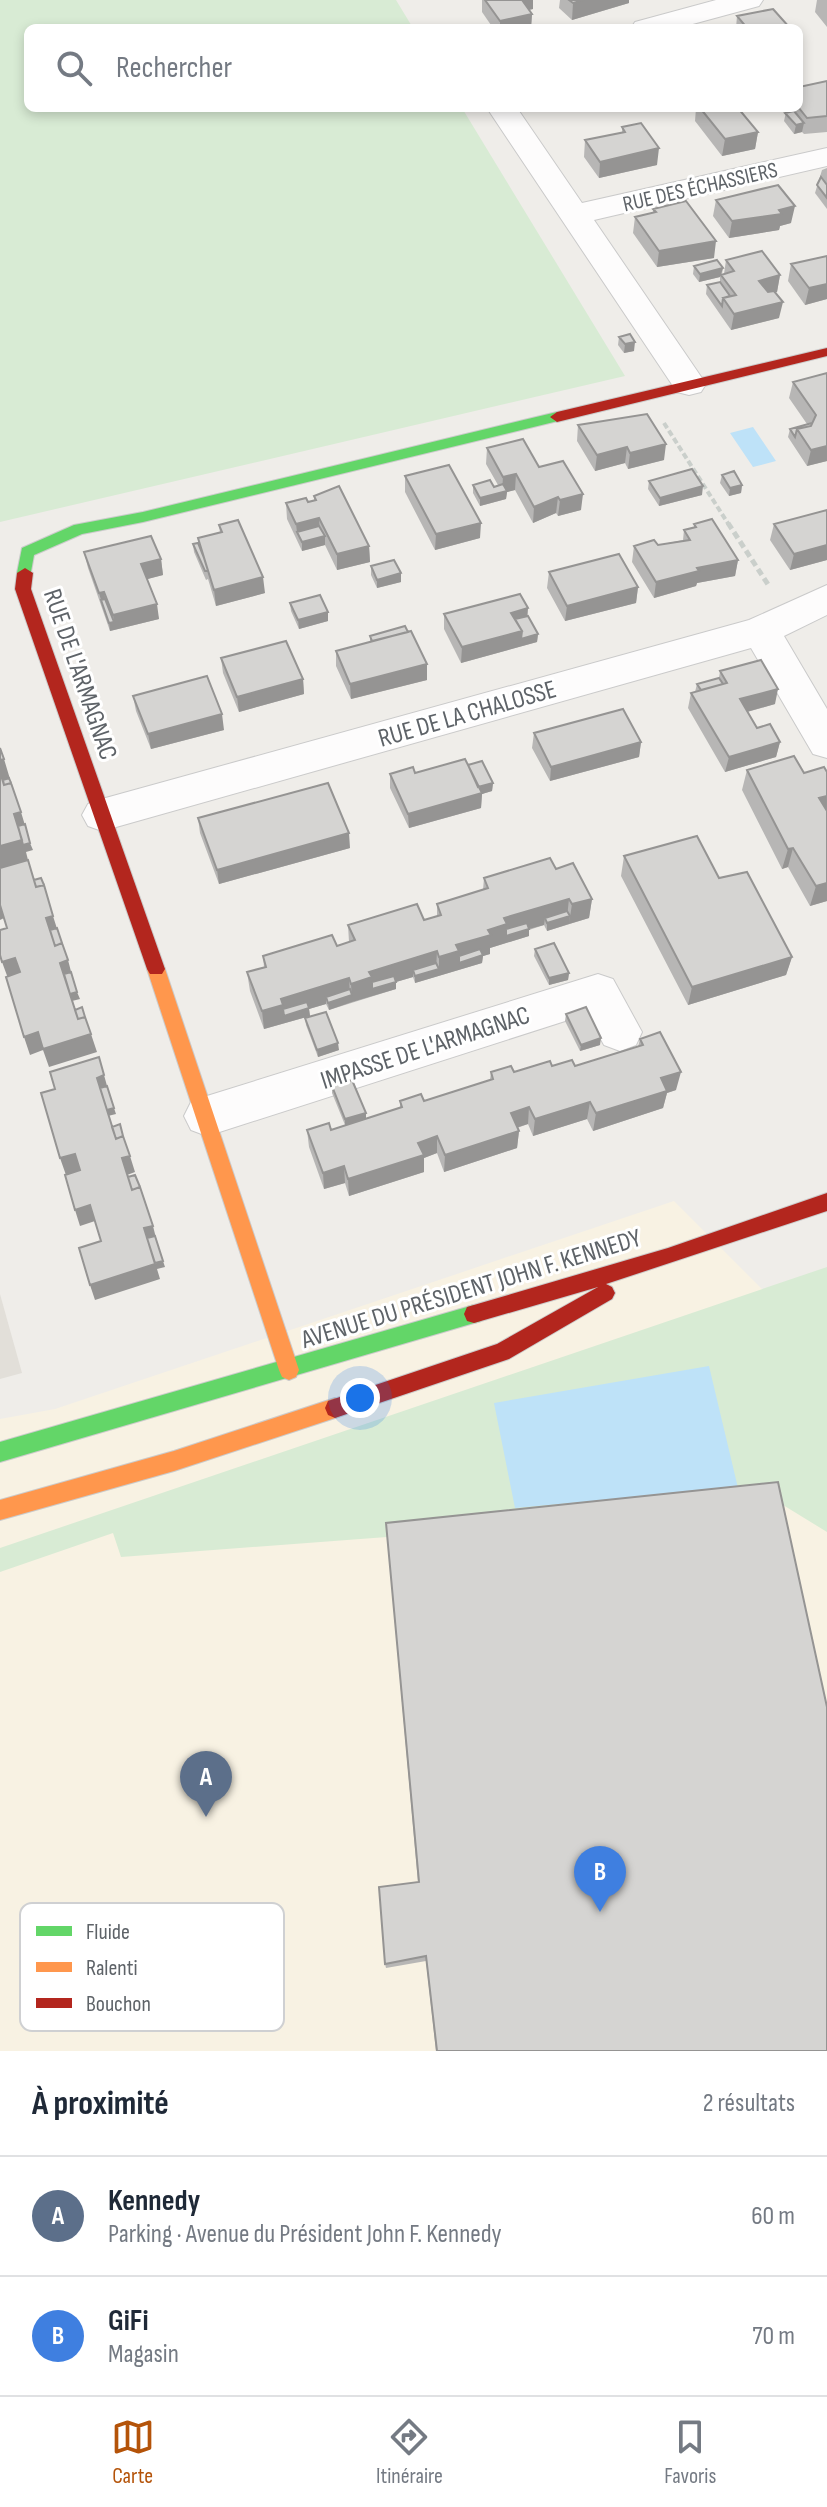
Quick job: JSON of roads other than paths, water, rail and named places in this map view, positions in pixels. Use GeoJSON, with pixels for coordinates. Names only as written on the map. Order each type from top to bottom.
{"type":"FeatureCollection","features":[{"type":"Feature","properties":{"kind":"street"},"geometry":{"type":"LineString","coordinates":[[660,24],[749,0]]}},
{"type":"Feature","properties":{"kind":"street"},"geometry":{"type":"LineString","coordinates":[[505,112],[689,384]]}},
{"type":"Feature","properties":{"kind":"street","name":"RUE DES ÉCHASSIERS"},"geometry":{"type":"LineString","coordinates":[[573,215],[827,157]]}},
{"type":"Feature","properties":{"kind":"street","name":"RUE DE L'ARMAGNAC"},"geometry":{"type":"LineString","coordinates":[[295,1374],[23,589],[27,552],[79,529],[143,517],[827,352]]}},
{"type":"Feature","properties":{"kind":"street","name":"RUE DE LA CHALOSSE"},"geometry":{"type":"LineString","coordinates":[[102,815],[775,624],[827,599]]}},
{"type":"Feature","properties":{"kind":"street"},"geometry":{"type":"LineString","coordinates":[[775,624],[827,743]]}},
{"type":"Feature","properties":{"kind":"street","name":"IMPASSE DE L'ARMAGNAC"},"geometry":{"type":"LineString","coordinates":[[207,1116],[598,992],[620,1032]]}},
{"type":"Feature","properties":{"kind":"street","name":"AVENUE DU PRÉSIDENT JOHN F. KENNEDY"},"geometry":{"type":"LineString","coordinates":[[0,1452],[295,1374],[668,1257],[827,1202]]}},
{"type":"Feature","properties":{"kind":"street","name":"AVENUE DU PRÉSIDENT JOHN F. KENNEDY"},"geometry":{"type":"LineString","coordinates":[[0,1510],[174,1461],[332,1402],[502,1352],[668,1257]]}},
{"type":"Feature","properties":{"kind":"street","name":"AVENUE DU PRÉSIDENT JOHN F. KENNEDY"},"geometry":{"type":"LineString","coordinates":[[279,1390],[295,1374]]}},
{"type":"Feature","properties":{"kind":"water"},"geometry":{"type":"Polygon","coordinates":[[[753,427],[776,461],[753,467],[730,433],[753,427]]]}},
{"type":"Feature","properties":{"kind":"water"},"geometry":{"type":"Polygon","coordinates":[[[709,1366],[738,1488],[515,1508],[494,1403],[709,1366]]]}},
{"type":"Feature","properties":{"kind":"place","name":"Kennedy"},"geometry":{"type":"Point","coordinates":[206,1817]}},
{"type":"Feature","properties":{"kind":"place","name":"GiFi"},"geometry":{"type":"Point","coordinates":[600,1912]}}]}
